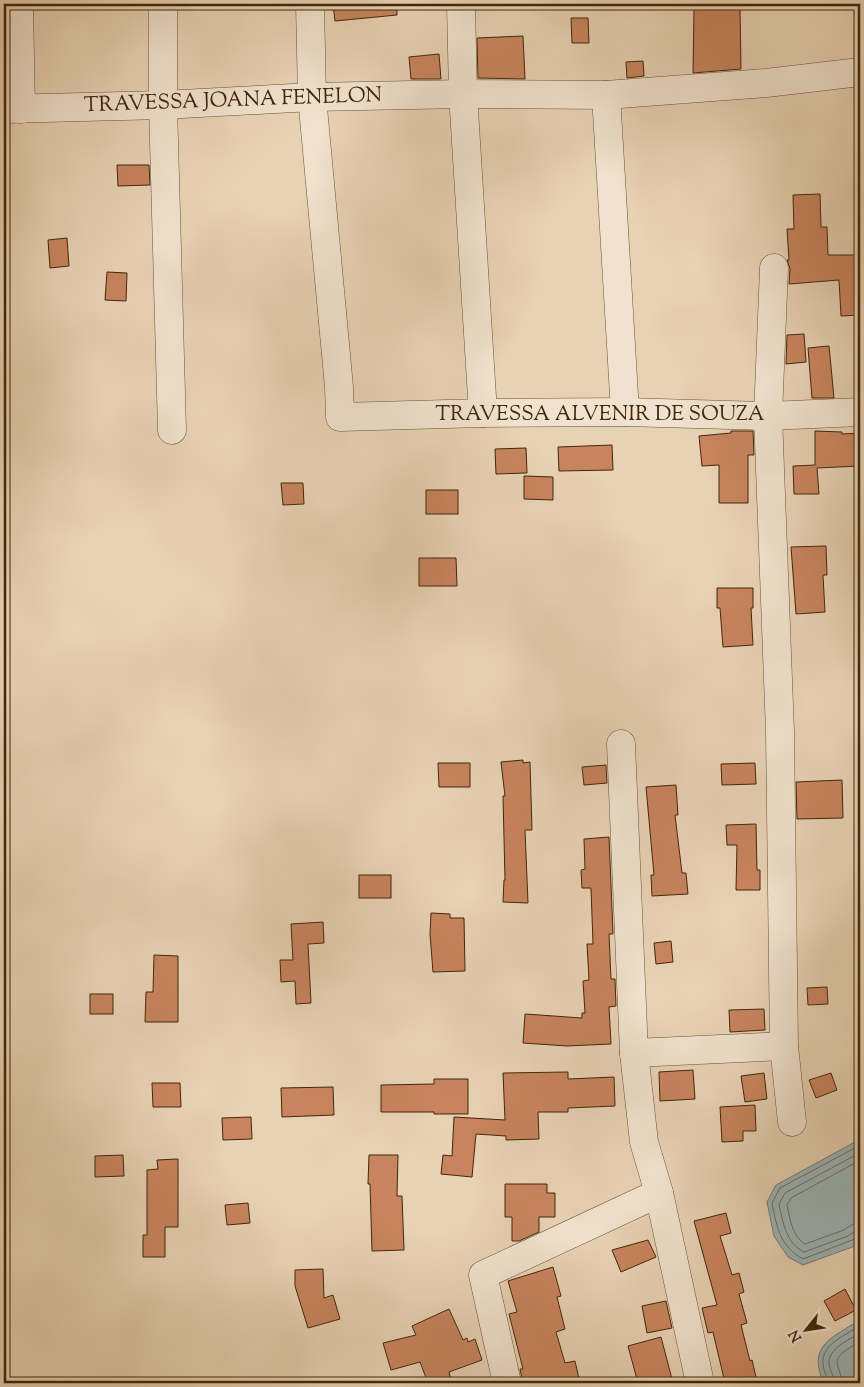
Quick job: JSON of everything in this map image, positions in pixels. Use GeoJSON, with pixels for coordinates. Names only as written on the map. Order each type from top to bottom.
{"type":"FeatureCollection","features":[{"type":"Feature","properties":{"kind":"street"},"geometry":{"type":"LineString","coordinates":[[12,109],[19,4]]}},
{"type":"Feature","properties":{"kind":"street"},"geometry":{"type":"LineString","coordinates":[[163,4],[163,105],[172,430]]}},
{"type":"Feature","properties":{"kind":"street"},"geometry":{"type":"LineString","coordinates":[[310,4],[312,97]]}},
{"type":"Feature","properties":{"kind":"street"},"geometry":{"type":"LineString","coordinates":[[461,4],[463,94],[483,413]]}},
{"type":"Feature","properties":{"kind":"street","name":"TRAVESSA JOANA FENELON"},"geometry":{"type":"LineString","coordinates":[[12,109],[163,105],[312,97],[463,94],[606,95],[766,83],[860,72]]}},
{"type":"Feature","properties":{"kind":"street"},"geometry":{"type":"LineString","coordinates":[[606,95],[625,412]]}},
{"type":"Feature","properties":{"kind":"street","name":"TRAVESSA ALVENIR DE SOUZA"},"geometry":{"type":"LineString","coordinates":[[312,97],[339,387],[340,417],[625,412],[768,416],[860,412]]}},
{"type":"Feature","properties":{"kind":"street"},"geometry":{"type":"LineString","coordinates":[[774,268],[768,416],[780,732],[784,1046],[792,1122]]}},
{"type":"Feature","properties":{"kind":"street"},"geometry":{"type":"LineString","coordinates":[[621,744],[634,1053],[644,1142],[659,1192],[700,1383]]}},
{"type":"Feature","properties":{"kind":"street"},"geometry":{"type":"LineString","coordinates":[[634,1053],[784,1046]]}},
{"type":"Feature","properties":{"kind":"street"},"geometry":{"type":"LineString","coordinates":[[507,1383],[483,1275],[659,1192]]}},
{"type":"Feature","properties":{"kind":"water"},"geometry":{"type":"Polygon","coordinates":[[[855,1142],[860,1146],[860,1240],[855,1246],[803,1265],[788,1257],[774,1236],[767,1202],[776,1185],[855,1142]]]}},
{"type":"Feature","properties":{"kind":"water"},"geometry":{"type":"Polygon","coordinates":[[[860,1320],[860,1383],[824,1383],[819,1370],[818,1360],[820,1351],[832,1338],[860,1320]]]}},
{"type":"Feature","properties":{"kind":"building"},"geometry":{"type":"Polygon","coordinates":[[[333,4],[397,4],[397,15],[335,21],[333,4]]]}},
{"type":"Feature","properties":{"kind":"building"},"geometry":{"type":"Polygon","coordinates":[[[694,9],[740,9],[741,69],[693,73],[694,9]]]}},
{"type":"Feature","properties":{"kind":"building"},"geometry":{"type":"Polygon","coordinates":[[[571,18],[588,18],[589,43],[572,43],[571,18]]]}},
{"type":"Feature","properties":{"kind":"building"},"geometry":{"type":"Polygon","coordinates":[[[523,36],[525,79],[478,78],[477,38],[523,36]]]}},
{"type":"Feature","properties":{"kind":"building"},"geometry":{"type":"Polygon","coordinates":[[[439,54],[441,79],[411,79],[409,57],[439,54]]]}},
{"type":"Feature","properties":{"kind":"building"},"geometry":{"type":"Polygon","coordinates":[[[643,61],[644,76],[627,78],[626,62],[643,61]]]}},
{"type":"Feature","properties":{"kind":"building"},"geometry":{"type":"Polygon","coordinates":[[[117,165],[149,165],[150,185],[118,186],[117,165]]]}},
{"type":"Feature","properties":{"kind":"building"},"geometry":{"type":"Polygon","coordinates":[[[820,194],[821,227],[827,227],[828,255],[860,255],[860,315],[841,316],[839,280],[789,284],[790,269],[787,260],[789,260],[787,229],[794,229],[793,195],[820,194]]]}},
{"type":"Feature","properties":{"kind":"building"},"geometry":{"type":"Polygon","coordinates":[[[67,238],[69,266],[50,268],[48,240],[67,238]]]}},
{"type":"Feature","properties":{"kind":"building"},"geometry":{"type":"Polygon","coordinates":[[[107,272],[127,273],[126,301],[105,300],[107,272]]]}},
{"type":"Feature","properties":{"kind":"building"},"geometry":{"type":"Polygon","coordinates":[[[804,334],[806,362],[786,364],[787,335],[804,334]]]}},
{"type":"Feature","properties":{"kind":"building"},"geometry":{"type":"Polygon","coordinates":[[[829,346],[834,398],[812,398],[808,348],[829,346]]]}},
{"type":"Feature","properties":{"kind":"building"},"geometry":{"type":"Polygon","coordinates":[[[731,431],[753,431],[754,455],[748,455],[748,503],[719,503],[719,465],[702,466],[699,436],[731,433],[731,431]]]}},
{"type":"Feature","properties":{"kind":"building"},"geometry":{"type":"Polygon","coordinates":[[[815,431],[842,432],[842,434],[860,433],[860,466],[817,468],[819,494],[794,494],[793,466],[815,465],[815,431]]]}},
{"type":"Feature","properties":{"kind":"building"},"geometry":{"type":"Polygon","coordinates":[[[612,445],[613,470],[559,471],[558,447],[612,445]]]}},
{"type":"Feature","properties":{"kind":"building"},"geometry":{"type":"Polygon","coordinates":[[[526,448],[527,473],[496,474],[495,449],[526,448]]]}},
{"type":"Feature","properties":{"kind":"building"},"geometry":{"type":"Polygon","coordinates":[[[524,476],[553,477],[553,500],[524,499],[524,476]]]}},
{"type":"Feature","properties":{"kind":"building"},"geometry":{"type":"Polygon","coordinates":[[[281,483],[303,483],[304,504],[283,505],[281,483]]]}},
{"type":"Feature","properties":{"kind":"building"},"geometry":{"type":"Polygon","coordinates":[[[426,490],[458,490],[458,514],[426,514],[426,490]]]}},
{"type":"Feature","properties":{"kind":"building"},"geometry":{"type":"Polygon","coordinates":[[[826,546],[827,575],[823,575],[825,612],[796,614],[791,547],[826,546]]]}},
{"type":"Feature","properties":{"kind":"building"},"geometry":{"type":"Polygon","coordinates":[[[419,558],[456,558],[457,586],[419,586],[419,558]]]}},
{"type":"Feature","properties":{"kind":"building"},"geometry":{"type":"Polygon","coordinates":[[[717,588],[753,588],[753,608],[751,608],[753,645],[723,647],[720,608],[717,608],[717,588]]]}},
{"type":"Feature","properties":{"kind":"building"},"geometry":{"type":"Polygon","coordinates":[[[523,760],[523,763],[530,762],[532,830],[525,830],[528,903],[503,902],[505,880],[503,796],[505,796],[501,762],[523,760]]]}},
{"type":"Feature","properties":{"kind":"building"},"geometry":{"type":"Polygon","coordinates":[[[438,763],[470,763],[470,787],[439,787],[438,763]]]}},
{"type":"Feature","properties":{"kind":"building"},"geometry":{"type":"Polygon","coordinates":[[[755,763],[756,784],[722,785],[721,764],[755,763]]]}},
{"type":"Feature","properties":{"kind":"building"},"geometry":{"type":"Polygon","coordinates":[[[606,765],[607,783],[584,785],[582,767],[606,765]]]}},
{"type":"Feature","properties":{"kind":"building"},"geometry":{"type":"Polygon","coordinates":[[[842,780],[843,818],[797,819],[796,782],[842,780]]]}},
{"type":"Feature","properties":{"kind":"building"},"geometry":{"type":"Polygon","coordinates":[[[676,785],[678,815],[675,815],[682,873],[686,873],[688,894],[652,896],[651,875],[654,875],[646,787],[676,785]]]}},
{"type":"Feature","properties":{"kind":"building"},"geometry":{"type":"Polygon","coordinates":[[[756,824],[757,870],[760,870],[760,890],[736,890],[737,845],[727,845],[726,825],[756,824]]]}},
{"type":"Feature","properties":{"kind":"building"},"geometry":{"type":"Polygon","coordinates":[[[609,837],[613,934],[609,934],[611,979],[615,979],[616,1006],[609,1007],[611,1044],[567,1046],[523,1043],[525,1014],[582,1018],[582,1013],[585,1013],[583,981],[589,980],[587,944],[593,944],[591,888],[582,888],[581,870],[585,869],[584,839],[609,837]]]}},
{"type":"Feature","properties":{"kind":"building"},"geometry":{"type":"Polygon","coordinates":[[[359,875],[391,875],[391,898],[359,898],[359,875]]]}},
{"type":"Feature","properties":{"kind":"building"},"geometry":{"type":"Polygon","coordinates":[[[431,913],[450,914],[450,918],[464,918],[465,971],[433,972],[430,934],[431,913]]]}},
{"type":"Feature","properties":{"kind":"building"},"geometry":{"type":"Polygon","coordinates":[[[323,922],[324,943],[308,944],[311,1003],[296,1004],[295,981],[281,982],[280,960],[293,960],[291,924],[323,922]]]}},
{"type":"Feature","properties":{"kind":"building"},"geometry":{"type":"Polygon","coordinates":[[[671,941],[673,962],[656,964],[654,943],[671,941]]]}},
{"type":"Feature","properties":{"kind":"building"},"geometry":{"type":"Polygon","coordinates":[[[154,955],[178,956],[178,1022],[145,1022],[146,992],[153,992],[154,955]]]}},
{"type":"Feature","properties":{"kind":"building"},"geometry":{"type":"Polygon","coordinates":[[[827,987],[828,1004],[808,1005],[807,988],[827,987]]]}},
{"type":"Feature","properties":{"kind":"building"},"geometry":{"type":"Polygon","coordinates":[[[90,994],[113,994],[113,1014],[90,1014],[90,994]]]}},
{"type":"Feature","properties":{"kind":"building"},"geometry":{"type":"Polygon","coordinates":[[[764,1009],[765,1030],[730,1032],[729,1010],[764,1009]]]}},
{"type":"Feature","properties":{"kind":"building"},"geometry":{"type":"Polygon","coordinates":[[[693,1070],[695,1099],[660,1101],[659,1072],[693,1070]]]}},
{"type":"Feature","properties":{"kind":"building"},"geometry":{"type":"Polygon","coordinates":[[[568,1072],[568,1079],[614,1077],[615,1106],[568,1108],[568,1112],[538,1112],[539,1139],[506,1140],[506,1136],[476,1134],[472,1177],[441,1174],[443,1155],[452,1156],[454,1117],[505,1120],[503,1073],[568,1072]]]}},
{"type":"Feature","properties":{"kind":"building"},"geometry":{"type":"Polygon","coordinates":[[[764,1073],[767,1099],[745,1102],[741,1076],[764,1073]]]}},
{"type":"Feature","properties":{"kind":"building"},"geometry":{"type":"Polygon","coordinates":[[[831,1073],[837,1090],[816,1098],[809,1080],[831,1073]]]}},
{"type":"Feature","properties":{"kind":"building"},"geometry":{"type":"Polygon","coordinates":[[[434,1079],[468,1079],[468,1114],[381,1112],[381,1085],[434,1084],[434,1079]]]}},
{"type":"Feature","properties":{"kind":"building"},"geometry":{"type":"Polygon","coordinates":[[[152,1083],[180,1083],[181,1107],[153,1107],[152,1083]]]}},
{"type":"Feature","properties":{"kind":"building"},"geometry":{"type":"Polygon","coordinates":[[[333,1087],[334,1115],[282,1117],[281,1088],[333,1087]]]}},
{"type":"Feature","properties":{"kind":"building"},"geometry":{"type":"Polygon","coordinates":[[[755,1105],[756,1131],[743,1131],[743,1141],[722,1142],[720,1107],[755,1105]]]}},
{"type":"Feature","properties":{"kind":"building"},"geometry":{"type":"Polygon","coordinates":[[[251,1117],[252,1139],[223,1140],[222,1118],[251,1117]]]}},
{"type":"Feature","properties":{"kind":"building"},"geometry":{"type":"Polygon","coordinates":[[[123,1155],[124,1176],[95,1177],[95,1156],[123,1155]]]}},
{"type":"Feature","properties":{"kind":"building"},"geometry":{"type":"Polygon","coordinates":[[[369,1155],[398,1155],[397,1196],[402,1196],[404,1250],[372,1251],[370,1184],[368,1184],[369,1155]]]}},
{"type":"Feature","properties":{"kind":"building"},"geometry":{"type":"Polygon","coordinates":[[[178,1159],[178,1227],[165,1227],[165,1257],[143,1257],[143,1235],[147,1235],[147,1170],[158,1169],[157,1160],[178,1159]]]}},
{"type":"Feature","properties":{"kind":"building"},"geometry":{"type":"Polygon","coordinates":[[[505,1184],[547,1184],[547,1193],[555,1193],[555,1217],[539,1217],[539,1232],[519,1241],[512,1241],[512,1217],[505,1217],[505,1184]]]}},
{"type":"Feature","properties":{"kind":"building"},"geometry":{"type":"Polygon","coordinates":[[[248,1203],[250,1223],[227,1225],[225,1205],[248,1203]]]}},
{"type":"Feature","properties":{"kind":"building"},"geometry":{"type":"Polygon","coordinates":[[[726,1213],[731,1233],[720,1236],[732,1275],[739,1273],[744,1292],[739,1294],[747,1323],[741,1325],[757,1381],[745,1383],[725,1383],[713,1332],[708,1333],[702,1308],[717,1305],[694,1221],[726,1213]]]}},
{"type":"Feature","properties":{"kind":"building"},"geometry":{"type":"Polygon","coordinates":[[[648,1240],[656,1257],[621,1272],[612,1250],[648,1240]]]}},
{"type":"Feature","properties":{"kind":"building"},"geometry":{"type":"Polygon","coordinates":[[[553,1267],[561,1296],[557,1297],[565,1329],[556,1332],[565,1363],[575,1361],[580,1383],[523,1383],[520,1369],[523,1369],[509,1314],[517,1312],[508,1281],[553,1267]]]}},
{"type":"Feature","properties":{"kind":"building"},"geometry":{"type":"Polygon","coordinates":[[[323,1269],[324,1298],[333,1295],[340,1319],[308,1328],[295,1286],[295,1270],[323,1269]]]}},
{"type":"Feature","properties":{"kind":"building"},"geometry":{"type":"Polygon","coordinates":[[[845,1289],[856,1310],[835,1321],[824,1301],[845,1289]]]}},
{"type":"Feature","properties":{"kind":"building"},"geometry":{"type":"Polygon","coordinates":[[[666,1301],[672,1328],[647,1333],[642,1306],[666,1301]]]}},
{"type":"Feature","properties":{"kind":"building"},"geometry":{"type":"Polygon","coordinates":[[[449,1309],[463,1340],[467,1338],[468,1342],[475,1339],[482,1360],[449,1372],[452,1383],[428,1383],[420,1362],[391,1370],[383,1343],[416,1335],[412,1326],[449,1309]]]}},
{"type":"Feature","properties":{"kind":"building"},"geometry":{"type":"Polygon","coordinates":[[[661,1337],[673,1383],[638,1383],[628,1346],[661,1337]]]}}]}
